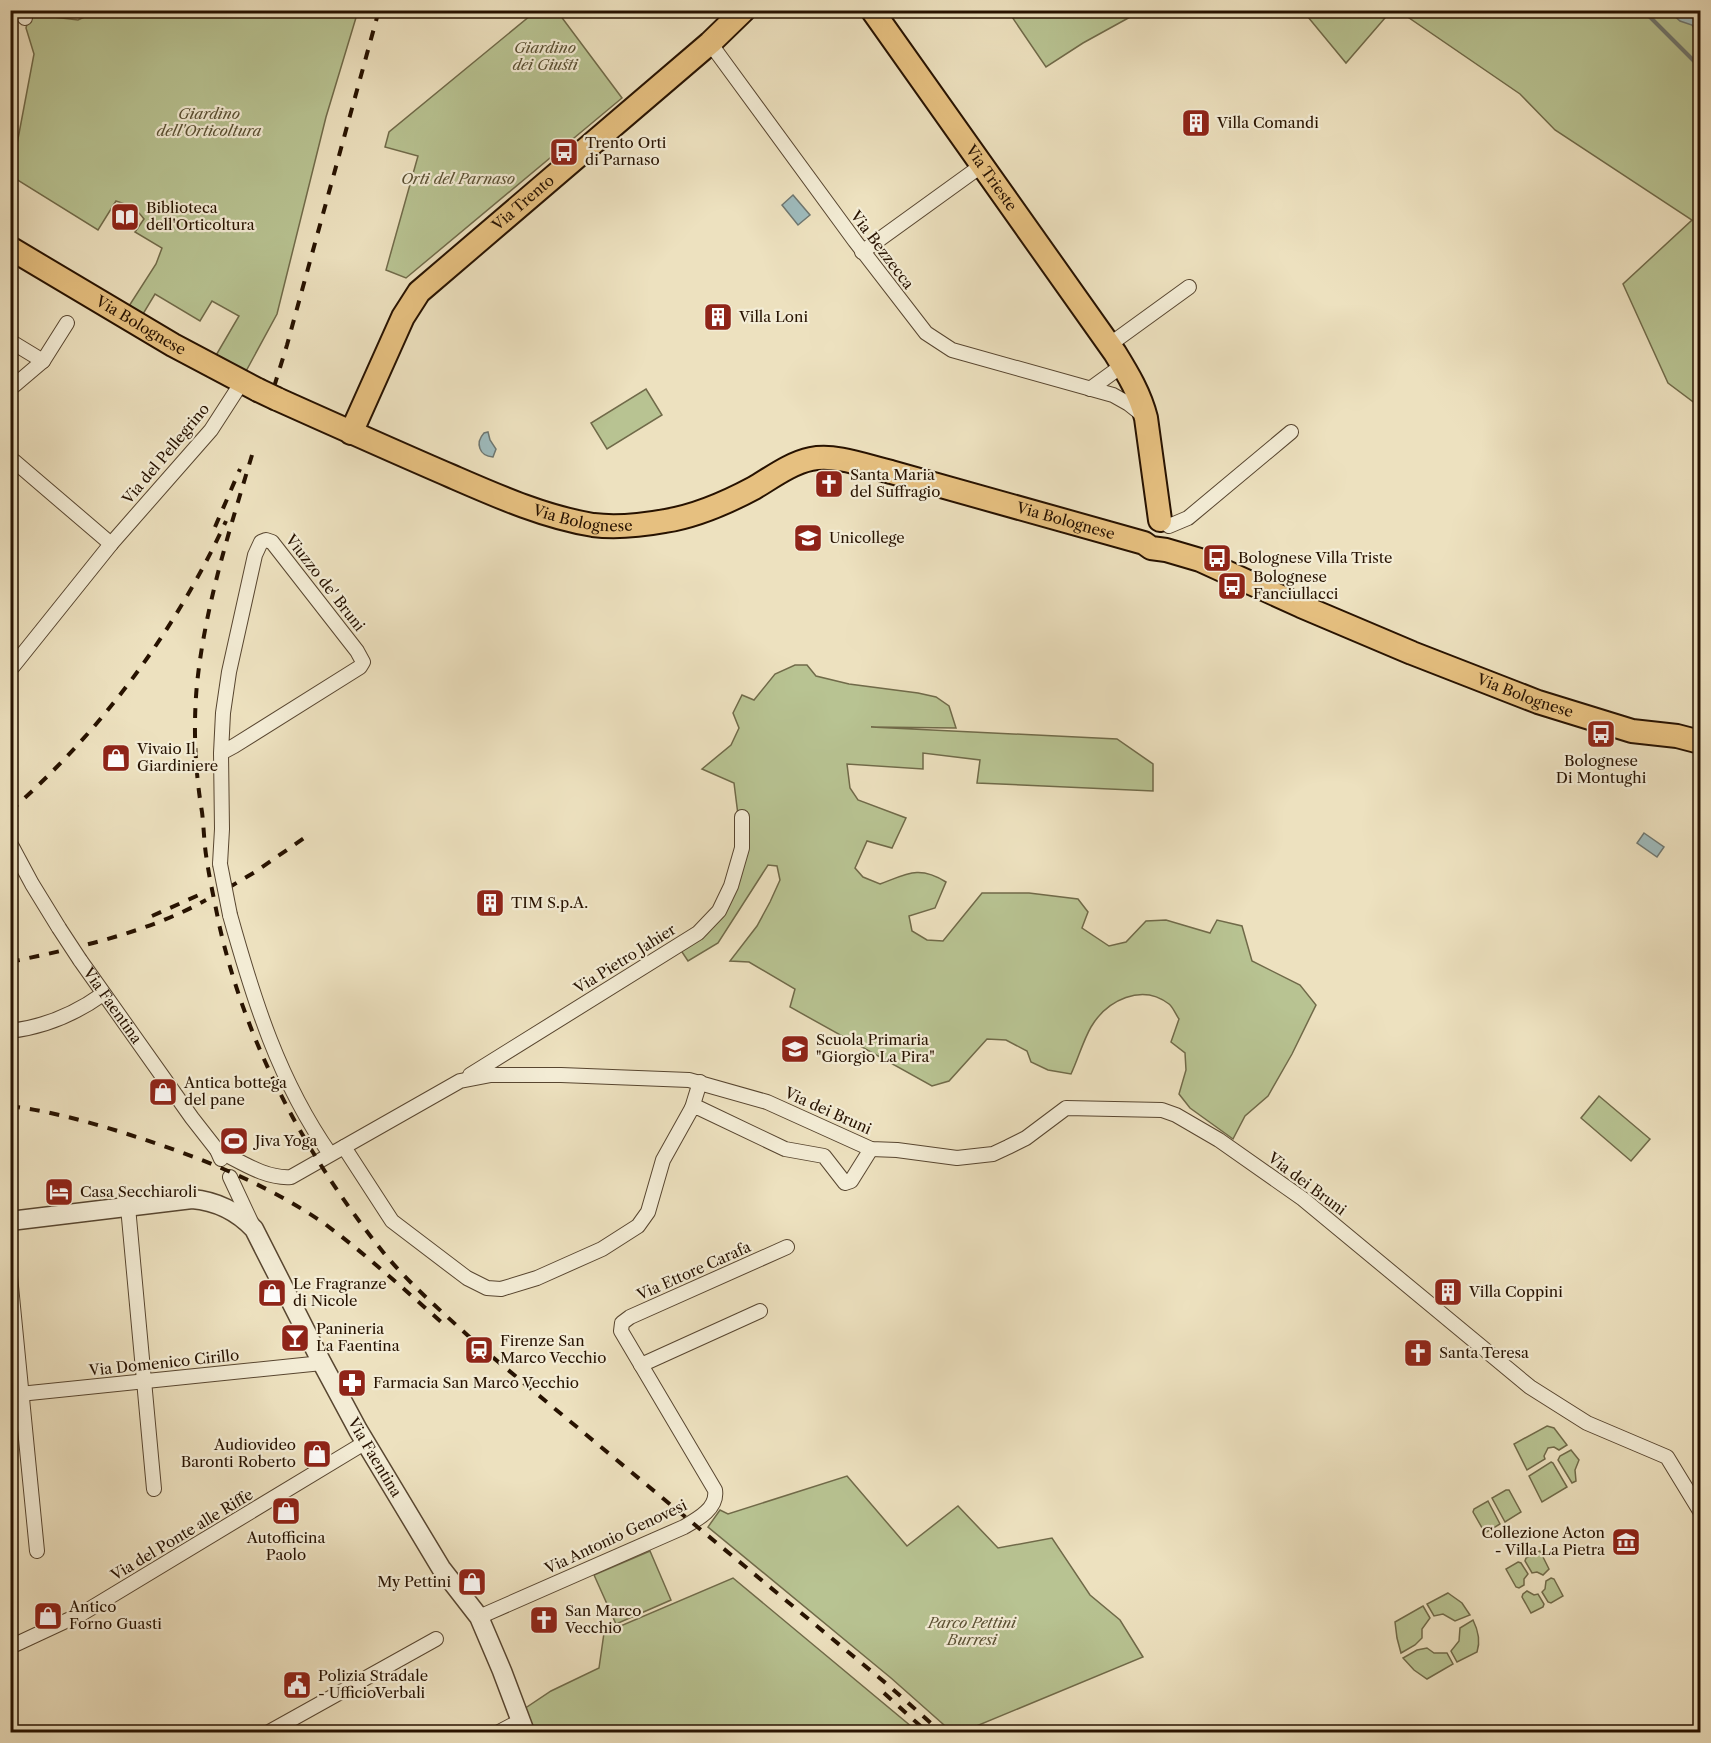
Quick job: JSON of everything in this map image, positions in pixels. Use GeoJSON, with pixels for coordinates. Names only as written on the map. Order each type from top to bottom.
{"type":"FeatureCollection","features":[{"type":"Feature","properties":{"kind":"main road","name":"Via Trento"},"geometry":{"type":"LineString","coordinates":[[351,433],[403,317],[419,292],[710,43],[744,10]]}},
{"type":"Feature","properties":{"kind":"main road","name":"Via Trieste"},"geometry":{"type":"LineString","coordinates":[[872,10],[1123,365],[1146,417],[1161,534]]}},
{"type":"Feature","properties":{"kind":"main road","name":"Via Bolognese"},"geometry":{"type":"LineString","coordinates":[[10,248],[173,345],[259,390],[351,433],[501,497],[550,515],[598,525],[655,523],[702,512],[740,496],[801,462],[820,458],[850,462],[1161,534],[1191,557],[1402,649],[1538,702],[1632,731],[1677,736],[1701,742]]}},
{"type":"Feature","properties":{"kind":"street","name":"Via Bezzecca"},"geometry":{"type":"LineString","coordinates":[[710,43],[862,252],[918,326],[933,340],[952,350],[971,356],[1121,399],[1146,417]]}},
{"type":"Feature","properties":{"kind":"street"},"geometry":{"type":"LineString","coordinates":[[862,252],[981,166]]}},
{"type":"Feature","properties":{"kind":"street"},"geometry":{"type":"LineString","coordinates":[[1109,345],[1189,287]]}},
{"type":"Feature","properties":{"kind":"street"},"geometry":{"type":"LineString","coordinates":[[10,389],[43,361],[67,323]]}},
{"type":"Feature","properties":{"kind":"street"},"geometry":{"type":"LineString","coordinates":[[10,341],[43,361]]}},
{"type":"Feature","properties":{"kind":"street"},"geometry":{"type":"LineString","coordinates":[[1090,389],[1123,365]]}},
{"type":"Feature","properties":{"kind":"street","name":"Via del Pellegrino"},"geometry":{"type":"LineString","coordinates":[[10,670],[111,543],[211,430],[259,390]]}},
{"type":"Feature","properties":{"kind":"street"},"geometry":{"type":"LineString","coordinates":[[1161,534],[1188,518],[1291,432]]}},
{"type":"Feature","properties":{"kind":"street"},"geometry":{"type":"LineString","coordinates":[[14,461],[111,543]]}},
{"type":"Feature","properties":{"kind":"street","name":"Viuzzo de' Bruni"},"geometry":{"type":"LineString","coordinates":[[221,753],[360,667],[363,662],[322,605],[272,542],[268,541],[261,542],[257,549],[226,685],[221,753],[220,864],[230,915],[247,979],[266,1035],[294,1096],[330,1154]]}},
{"type":"Feature","properties":{"kind":"street","name":"Via Pietro Jahier"},"geometry":{"type":"LineString","coordinates":[[460,1081],[698,933],[709,923],[719,911],[731,886],[742,848],[742,817]]}},
{"type":"Feature","properties":{"kind":"street","name":"Via Faentina"},"geometry":{"type":"LineString","coordinates":[[10,843],[32,884],[80,960],[220,1156]]}},
{"type":"Feature","properties":{"kind":"street"},"geometry":{"type":"LineString","coordinates":[[10,1031],[65,1017],[103,994]]}},
{"type":"Feature","properties":{"kind":"street","name":"Via dei Bruni"},"geometry":{"type":"LineString","coordinates":[[220,1156],[267,1174],[288,1177],[298,1174],[460,1081],[491,1075],[675,1078],[700,1082],[767,1102],[871,1149],[957,1158],[993,1154],[1026,1138],[1066,1108],[1162,1110],[1176,1115],[1219,1140],[1303,1199],[1530,1387],[1587,1423],[1667,1457],[1701,1511]]}},
{"type":"Feature","properties":{"kind":"street"},"geometry":{"type":"LineString","coordinates":[[344,1147],[392,1221],[466,1278],[487,1288],[501,1289],[537,1278],[602,1249],[638,1226],[648,1212],[663,1160],[692,1108],[700,1082]]}},
{"type":"Feature","properties":{"kind":"street"},"geometry":{"type":"LineString","coordinates":[[692,1108],[699,1108],[785,1149],[824,1156],[845,1183],[851,1181],[871,1149]]}},
{"type":"Feature","properties":{"kind":"street","name":"Via Faentina"},"geometry":{"type":"LineString","coordinates":[[230,1177],[322,1363],[366,1442],[441,1568],[479,1617],[523,1727]]}},
{"type":"Feature","properties":{"kind":"street"},"geometry":{"type":"LineString","coordinates":[[10,1221],[187,1199],[202,1200],[232,1211],[254,1229]]}},
{"type":"Feature","properties":{"kind":"street"},"geometry":{"type":"LineString","coordinates":[[128,1208],[154,1489]]}},
{"type":"Feature","properties":{"kind":"street","name":"Via Ettore Carafa"},"geometry":{"type":"LineString","coordinates":[[621,1331],[622,1323],[630,1317],[787,1247]]}},
{"type":"Feature","properties":{"kind":"street"},"geometry":{"type":"LineString","coordinates":[[10,1276],[16,1395],[37,1551]]}},
{"type":"Feature","properties":{"kind":"street"},"geometry":{"type":"LineString","coordinates":[[641,1365],[760,1311]]}},
{"type":"Feature","properties":{"kind":"street","name":"Via Antonio Genovesi"},"geometry":{"type":"LineString","coordinates":[[479,1617],[684,1527],[713,1505],[716,1497],[715,1490],[621,1331]]}},
{"type":"Feature","properties":{"kind":"street","name":"Via Domenico Cirillo"},"geometry":{"type":"LineString","coordinates":[[16,1395],[322,1363]]}},
{"type":"Feature","properties":{"kind":"street","name":"Via del Ponte alle Riffe"},"geometry":{"type":"LineString","coordinates":[[10,1647],[83,1613],[366,1442]]}},
{"type":"Feature","properties":{"kind":"street"},"geometry":{"type":"LineString","coordinates":[[269,1732],[436,1640]]}},
{"type":"Feature","properties":{"kind":"street"},"geometry":{"type":"LineString","coordinates":[[498,1732],[523,1727]]}},
{"type":"Feature","properties":{"kind":"green space","name":"Giardino dell'Orticoltura"},"geometry":{"type":"Polygon","coordinates":[[[100,10],[358,11],[326,117],[277,314],[245,373],[215,357],[239,316],[212,301],[200,321],[155,294],[143,314],[129,306],[156,264],[162,248],[135,232],[144,219],[135,210],[116,201],[98,230],[11,176],[34,54],[26,28],[28,19],[37,15],[78,20],[100,10]]]}},
{"type":"Feature","properties":{"kind":"green space"},"geometry":{"type":"Polygon","coordinates":[[[536,11],[557,11],[622,98],[406,278],[386,270],[418,156],[385,147],[389,132],[536,11]]]}},
{"type":"Feature","properties":{"kind":"green space"},"geometry":{"type":"Polygon","coordinates":[[[1008,11],[1141,11],[1083,43],[1046,67],[1008,11]]]}},
{"type":"Feature","properties":{"kind":"green space"},"geometry":{"type":"Polygon","coordinates":[[[1303,11],[1391,11],[1346,63],[1303,11]]]}},
{"type":"Feature","properties":{"kind":"green space"},"geometry":{"type":"Polygon","coordinates":[[[1399,11],[1700,11],[1700,407],[1668,383],[1623,284],[1692,220],[1555,130],[1520,94],[1399,11]]]}},
{"type":"Feature","properties":{"kind":"green space"},"geometry":{"type":"Polygon","coordinates":[[[646,389],[662,415],[607,449],[591,423],[646,389]]]}},
{"type":"Feature","properties":{"kind":"green space"},"geometry":{"type":"Polygon","coordinates":[[[795,665],[807,665],[816,676],[849,684],[936,697],[949,706],[956,728],[871,727],[1117,739],[1153,764],[1153,791],[977,783],[980,760],[923,753],[923,769],[847,764],[850,788],[858,800],[906,818],[892,848],[867,841],[855,868],[863,877],[880,884],[913,873],[928,874],[946,882],[935,908],[909,916],[912,931],[927,940],[943,941],[982,893],[1029,893],[1078,899],[1088,912],[1082,928],[1109,946],[1126,942],[1146,921],[1166,920],[1210,933],[1217,920],[1242,926],[1252,961],[1300,985],[1316,1005],[1268,1096],[1245,1116],[1233,1139],[1190,1108],[1179,1094],[1186,1070],[1185,1053],[1171,1042],[1179,1019],[1170,1005],[1159,998],[1137,995],[1116,1002],[1106,1009],[1085,1038],[1071,1074],[1048,1070],[1031,1062],[1027,1051],[1006,1040],[987,1039],[949,1081],[932,1086],[790,1007],[795,989],[749,962],[730,961],[757,926],[770,902],[780,880],[777,866],[768,865],[718,943],[688,961],[680,949],[706,934],[721,916],[744,863],[734,783],[702,769],[731,745],[739,728],[733,713],[742,695],[754,700],[775,674],[795,665]]]}},
{"type":"Feature","properties":{"kind":"green space"},"geometry":{"type":"Polygon","coordinates":[[[1599,1096],[1650,1139],[1631,1161],[1581,1118],[1599,1096]]]}},
{"type":"Feature","properties":{"kind":"green space"},"geometry":{"type":"Polygon","coordinates":[[[1547,1426],[1554,1428],[1567,1445],[1559,1450],[1554,1447],[1548,1448],[1545,1459],[1527,1470],[1514,1444],[1547,1426]]]}},
{"type":"Feature","properties":{"kind":"green space"},"geometry":{"type":"Polygon","coordinates":[[[1571,1450],[1579,1460],[1575,1470],[1576,1481],[1572,1483],[1558,1460],[1560,1456],[1571,1450]]]}},
{"type":"Feature","properties":{"kind":"green space"},"geometry":{"type":"Polygon","coordinates":[[[1551,1462],[1567,1487],[1542,1502],[1529,1476],[1551,1462]]]}},
{"type":"Feature","properties":{"kind":"green space","name":"Parco Pettini Burresi"},"geometry":{"type":"Polygon","coordinates":[[[847,1476],[907,1546],[958,1506],[998,1548],[1052,1538],[1090,1595],[1120,1620],[1143,1657],[962,1732],[952,1732],[891,1678],[708,1527],[720,1510],[728,1514],[847,1476]]]}},
{"type":"Feature","properties":{"kind":"green space"},"geometry":{"type":"Polygon","coordinates":[[[1509,1490],[1521,1512],[1505,1522],[1492,1498],[1509,1490]]]}},
{"type":"Feature","properties":{"kind":"green space"},"geometry":{"type":"Polygon","coordinates":[[[1488,1501],[1500,1524],[1485,1533],[1473,1512],[1474,1509],[1488,1501]]]}},
{"type":"Feature","properties":{"kind":"green space"},"geometry":{"type":"Polygon","coordinates":[[[650,1551],[671,1600],[616,1624],[594,1575],[650,1551]]]}},
{"type":"Feature","properties":{"kind":"green space"},"geometry":{"type":"Polygon","coordinates":[[[1540,1551],[1549,1569],[1543,1575],[1537,1572],[1532,1573],[1525,1561],[1526,1558],[1540,1551]]]}},
{"type":"Feature","properties":{"kind":"green space"},"geometry":{"type":"Polygon","coordinates":[[[1518,1562],[1528,1574],[1524,1579],[1524,1585],[1519,1588],[1516,1587],[1506,1569],[1518,1562]]]}},
{"type":"Feature","properties":{"kind":"green space"},"geometry":{"type":"Polygon","coordinates":[[[733,1578],[918,1732],[532,1732],[524,1709],[551,1691],[599,1668],[604,1633],[733,1578]]]}},
{"type":"Feature","properties":{"kind":"green space"},"geometry":{"type":"Polygon","coordinates":[[[1554,1579],[1563,1596],[1551,1603],[1542,1592],[1546,1581],[1554,1579]]]}},
{"type":"Feature","properties":{"kind":"green space"},"geometry":{"type":"Polygon","coordinates":[[[1527,1591],[1534,1595],[1538,1594],[1544,1604],[1543,1607],[1531,1613],[1522,1597],[1527,1591]]]}},
{"type":"Feature","properties":{"kind":"green space"},"geometry":{"type":"Polygon","coordinates":[[[1448,1593],[1462,1603],[1470,1615],[1455,1621],[1443,1614],[1434,1616],[1427,1604],[1448,1593]]]}},
{"type":"Feature","properties":{"kind":"green space"},"geometry":{"type":"Polygon","coordinates":[[[1423,1606],[1430,1618],[1422,1629],[1422,1638],[1401,1653],[1395,1622],[1423,1606]]]}},
{"type":"Feature","properties":{"kind":"green space"},"geometry":{"type":"Polygon","coordinates":[[[1473,1620],[1479,1643],[1477,1652],[1457,1662],[1451,1651],[1459,1641],[1460,1628],[1473,1620]]]}},
{"type":"Feature","properties":{"kind":"green space"},"geometry":{"type":"Polygon","coordinates":[[[1427,1648],[1434,1653],[1447,1653],[1453,1664],[1427,1679],[1403,1658],[1417,1650],[1427,1648]]]}},
{"type":"Feature","properties":{"kind":"water"},"geometry":{"type":"Polygon","coordinates":[[[1669,11],[1700,11],[1700,35],[1692,25],[1680,21],[1669,11]]]}},
{"type":"Feature","properties":{"kind":"water"},"geometry":{"type":"Polygon","coordinates":[[[793,195],[810,215],[798,225],[782,205],[793,195]]]}},
{"type":"Feature","properties":{"kind":"water"},"geometry":{"type":"Polygon","coordinates":[[[488,432],[496,449],[493,457],[484,454],[479,445],[481,437],[488,432]]]}},
{"type":"Feature","properties":{"kind":"water"},"geometry":{"type":"Polygon","coordinates":[[[1644,833],[1664,847],[1657,857],[1637,843],[1644,833]]]}},
{"type":"Feature","properties":{"kind":"waterway"},"geometry":{"type":"LineString","coordinates":[[1643,10],[1700,67]]}},
{"type":"Feature","properties":{"kind":"railway"},"geometry":{"type":"LineString","coordinates":[[274,387],[379,10]]}},
{"type":"Feature","properties":{"kind":"railway"},"geometry":{"type":"LineString","coordinates":[[252,455],[219,568],[206,626],[197,684],[195,748],[206,855],[219,924],[231,969],[262,1056],[304,1138],[355,1215],[383,1252],[417,1288],[478,1345],[888,1685],[941,1732]]}},
{"type":"Feature","properties":{"kind":"railway"},"geometry":{"type":"LineString","coordinates":[[215,527],[240,469]]}},
{"type":"Feature","properties":{"kind":"railway"},"geometry":{"type":"LineString","coordinates":[[10,811],[75,748],[133,677],[160,640],[184,601],[226,521]]}},
{"type":"Feature","properties":{"kind":"railway"},"geometry":{"type":"LineString","coordinates":[[228,888],[307,836]]}},
{"type":"Feature","properties":{"kind":"railway"},"geometry":{"type":"LineString","coordinates":[[152,916],[201,894]]}},
{"type":"Feature","properties":{"kind":"railway"},"geometry":{"type":"LineString","coordinates":[[10,962],[111,938],[160,922],[206,900]]}},
{"type":"Feature","properties":{"kind":"railway"},"geometry":{"type":"LineString","coordinates":[[10,1106],[61,1115],[127,1134],[191,1156],[260,1186],[325,1224],[372,1261],[447,1327]]}},
{"type":"Feature","properties":{"kind":"railway"},"geometry":{"type":"LineString","coordinates":[[884,1693],[927,1732]]}},
{"type":"Feature","properties":{"kind":"place","name":"Villa Comandi"},"geometry":{"type":"Point","coordinates":[1196,123]}},
{"type":"Feature","properties":{"kind":"place","name":"Trento Orti di Parnaso"},"geometry":{"type":"Point","coordinates":[564,152]}},
{"type":"Feature","properties":{"kind":"place","name":"Biblioteca dell'Orticoltura"},"geometry":{"type":"Point","coordinates":[125,217]}},
{"type":"Feature","properties":{"kind":"place","name":"Villa Loni"},"geometry":{"type":"Point","coordinates":[718,317]}},
{"type":"Feature","properties":{"kind":"place","name":"Santa Maria del Suffragio"},"geometry":{"type":"Point","coordinates":[829,484]}},
{"type":"Feature","properties":{"kind":"place","name":"Unicollege"},"geometry":{"type":"Point","coordinates":[808,538]}},
{"type":"Feature","properties":{"kind":"place","name":"Bolognese Villa Triste"},"geometry":{"type":"Point","coordinates":[1217,558]}},
{"type":"Feature","properties":{"kind":"place","name":"Bolognese Fanciullacci"},"geometry":{"type":"Point","coordinates":[1232,586]}},
{"type":"Feature","properties":{"kind":"place","name":"Bolognese Di Montughi"},"geometry":{"type":"Point","coordinates":[1601,734]}},
{"type":"Feature","properties":{"kind":"place","name":"Vivaio Il Giardiniere"},"geometry":{"type":"Point","coordinates":[116,758]}},
{"type":"Feature","properties":{"kind":"place","name":"TIM S.p.A."},"geometry":{"type":"Point","coordinates":[490,903]}},
{"type":"Feature","properties":{"kind":"place","name":"Scuola Primaria \"Giorgio La Pira\""},"geometry":{"type":"Point","coordinates":[795,1049]}},
{"type":"Feature","properties":{"kind":"place","name":"Antica bottega del pane"},"geometry":{"type":"Point","coordinates":[163,1092]}},
{"type":"Feature","properties":{"kind":"place","name":"Jiva Yoga"},"geometry":{"type":"Point","coordinates":[234,1141]}},
{"type":"Feature","properties":{"kind":"place","name":"Casa Secchiaroli"},"geometry":{"type":"Point","coordinates":[59,1192]}},
{"type":"Feature","properties":{"kind":"place","name":"Villa Coppini"},"geometry":{"type":"Point","coordinates":[1448,1292]}},
{"type":"Feature","properties":{"kind":"place","name":"Le Fragranze di Nicole"},"geometry":{"type":"Point","coordinates":[272,1293]}},
{"type":"Feature","properties":{"kind":"place","name":"Panineria La Faentina"},"geometry":{"type":"Point","coordinates":[295,1338]}},
{"type":"Feature","properties":{"kind":"place","name":"Firenze San Marco Vecchio"},"geometry":{"type":"Point","coordinates":[479,1350]}},
{"type":"Feature","properties":{"kind":"place","name":"Santa Teresa"},"geometry":{"type":"Point","coordinates":[1418,1353]}},
{"type":"Feature","properties":{"kind":"place","name":"Farmacia San Marco Vecchio"},"geometry":{"type":"Point","coordinates":[352,1383]}},
{"type":"Feature","properties":{"kind":"place","name":"Audiovideo Baronti Roberto"},"geometry":{"type":"Point","coordinates":[317,1454]}},
{"type":"Feature","properties":{"kind":"place","name":"Autofficina Paolo"},"geometry":{"type":"Point","coordinates":[286,1511]}},
{"type":"Feature","properties":{"kind":"place","name":"Collezione Acton - Villa La Pietra"},"geometry":{"type":"Point","coordinates":[1626,1542]}},
{"type":"Feature","properties":{"kind":"place","name":"My Pettini"},"geometry":{"type":"Point","coordinates":[472,1582]}},
{"type":"Feature","properties":{"kind":"place","name":"Antico Forno Guasti"},"geometry":{"type":"Point","coordinates":[48,1616]}},
{"type":"Feature","properties":{"kind":"place","name":"San Marco Vecchio"},"geometry":{"type":"Point","coordinates":[544,1620]}},
{"type":"Feature","properties":{"kind":"place","name":"Polizia Stradale - UfficioVerbali"},"geometry":{"type":"Point","coordinates":[297,1685]}},
{"type":"Feature","properties":{"kind":"park label","name":"Giardino dei Giusti"},"geometry":{"type":"Point","coordinates":[545,56]}},
{"type":"Feature","properties":{"kind":"park label","name":"Orti del Parnaso"},"geometry":{"type":"Point","coordinates":[458,179]}}]}
